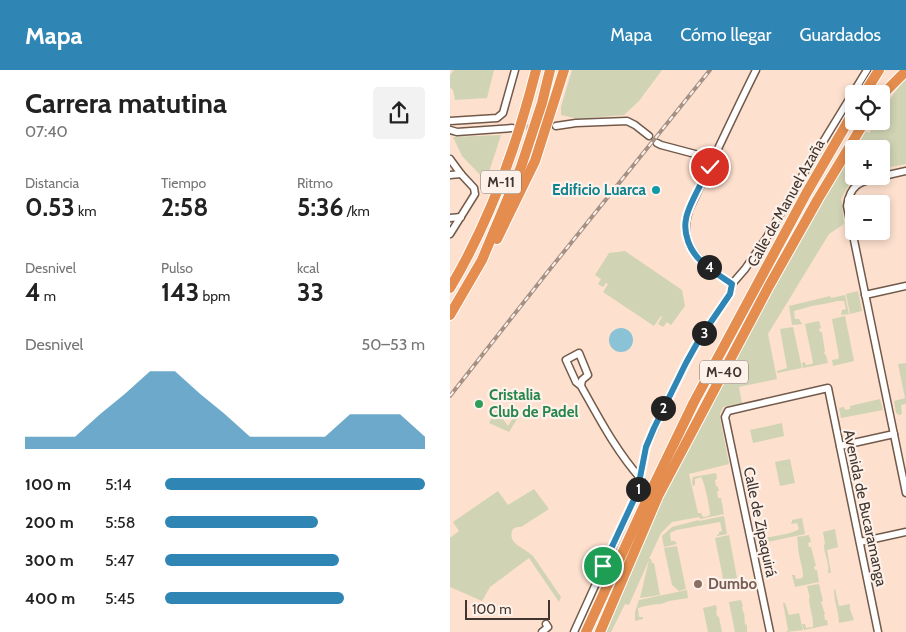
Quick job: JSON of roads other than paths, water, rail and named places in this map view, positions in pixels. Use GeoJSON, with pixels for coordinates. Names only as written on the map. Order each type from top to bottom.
{"type":"FeatureCollection","features":[{"type":"Feature","properties":{"kind":"highway","name":"M-11"},"geometry":{"type":"LineString","coordinates":[[450,288],[484,222],[501,180],[516,140],[536,70]]}},
{"type":"Feature","properties":{"kind":"highway","name":"M-11"},"geometry":{"type":"LineString","coordinates":[[450,315],[482,260],[521,167],[542,103],[550,70]]}},
{"type":"Feature","properties":{"kind":"highway"},"geometry":{"type":"LineString","coordinates":[[482,260],[496,243],[535,161],[564,70]]}},
{"type":"Feature","properties":{"kind":"highway"},"geometry":{"type":"LineString","coordinates":[[869,85],[878,70]]}},
{"type":"Feature","properties":{"kind":"highway"},"geometry":{"type":"LineString","coordinates":[[888,85],[898,70]]}},
{"type":"Feature","properties":{"kind":"highway"},"geometry":{"type":"LineString","coordinates":[[890,87],[906,71]]}},
{"type":"Feature","properties":{"kind":"highway","name":"Calle de Manuel Azaña"},"geometry":{"type":"LineString","coordinates":[[586,632],[694,402],[807,192],[845,127]]}},
{"type":"Feature","properties":{"kind":"highway","name":"Calle de Manuel Azaña"},"geometry":{"type":"LineString","coordinates":[[600,632],[658,496],[769,286],[818,198],[860,130]]}},
{"type":"Feature","properties":{"kind":"street"},"geometry":{"type":"LineString","coordinates":[[512,128],[457,132],[450,130],[450,123],[497,118],[503,113],[515,70]]}},
{"type":"Feature","properties":{"kind":"street"},"geometry":{"type":"LineString","coordinates":[[732,284],[700,261],[689,245],[685,230],[686,220],[689,210],[756,70]]}},
{"type":"Feature","properties":{"kind":"street"},"geometry":{"type":"LineString","coordinates":[[574,632],[637,493],[646,447],[690,355],[730,294],[732,284],[746,269],[767,237],[867,70]]}},
{"type":"Feature","properties":{"kind":"street"},"geometry":{"type":"LineString","coordinates":[[556,126],[627,121],[635,124],[649,136]]}},
{"type":"Feature","properties":{"kind":"street"},"geometry":{"type":"LineString","coordinates":[[657,143],[714,159]]}},
{"type":"Feature","properties":{"kind":"street"},"geometry":{"type":"LineString","coordinates":[[450,159],[475,191],[475,194],[450,234]]}},
{"type":"Feature","properties":{"kind":"street"},"geometry":{"type":"LineString","coordinates":[[906,172],[864,181],[857,185],[848,198],[847,206],[906,493]]}},
{"type":"Feature","properties":{"kind":"street"},"geometry":{"type":"LineString","coordinates":[[450,175],[461,174]]}},
{"type":"Feature","properties":{"kind":"street"},"geometry":{"type":"LineString","coordinates":[[450,218],[461,217]]}},
{"type":"Feature","properties":{"kind":"street"},"geometry":{"type":"LineString","coordinates":[[865,295],[906,286]]}},
{"type":"Feature","properties":{"kind":"street"},"geometry":{"type":"LineString","coordinates":[[581,386],[582,380],[588,375],[579,354],[566,360],[576,382],[581,386],[607,432],[630,466],[641,478]]}},
{"type":"Feature","properties":{"kind":"street","name":"Avenida de Bucaramanga"},"geometry":{"type":"LineString","coordinates":[[725,417],[728,411],[828,388],[878,632]]}},
{"type":"Feature","properties":{"kind":"street","name":"Calle de Zipaquirá"},"geometry":{"type":"LineString","coordinates":[[725,417],[770,632]]}},
{"type":"Feature","properties":{"kind":"street"},"geometry":{"type":"LineString","coordinates":[[840,446],[894,434]]}},
{"type":"Feature","properties":{"kind":"street"},"geometry":{"type":"LineString","coordinates":[[860,542],[906,532]]}},
{"type":"Feature","properties":{"kind":"street"},"geometry":{"type":"LineString","coordinates":[[542,632],[548,627],[546,624]]}},
{"type":"Feature","properties":{"kind":"water"},"geometry":{"type":"Polygon","coordinates":[[[616,328],[626,328],[633,335],[633,345],[626,352],[616,352],[609,345],[609,335],[616,328]]]}},
{"type":"Feature","properties":{"kind":"tunnel"},"geometry":{"type":"LineString","coordinates":[[517,128],[549,126]]}},
{"type":"Feature","properties":{"kind":"railway"},"geometry":{"type":"LineString","coordinates":[[450,396],[710,70]]}},
{"type":"Feature","properties":{"kind":"place","name":"Edificio Luarca"},"geometry":{"type":"Point","coordinates":[656,190]}},
{"type":"Feature","properties":{"kind":"place","name":"Cristalia Club de Padel"},"geometry":{"type":"Point","coordinates":[479,404]}},
{"type":"Feature","properties":{"kind":"place","name":"Dumbo"},"geometry":{"type":"Point","coordinates":[698,584]}}]}
